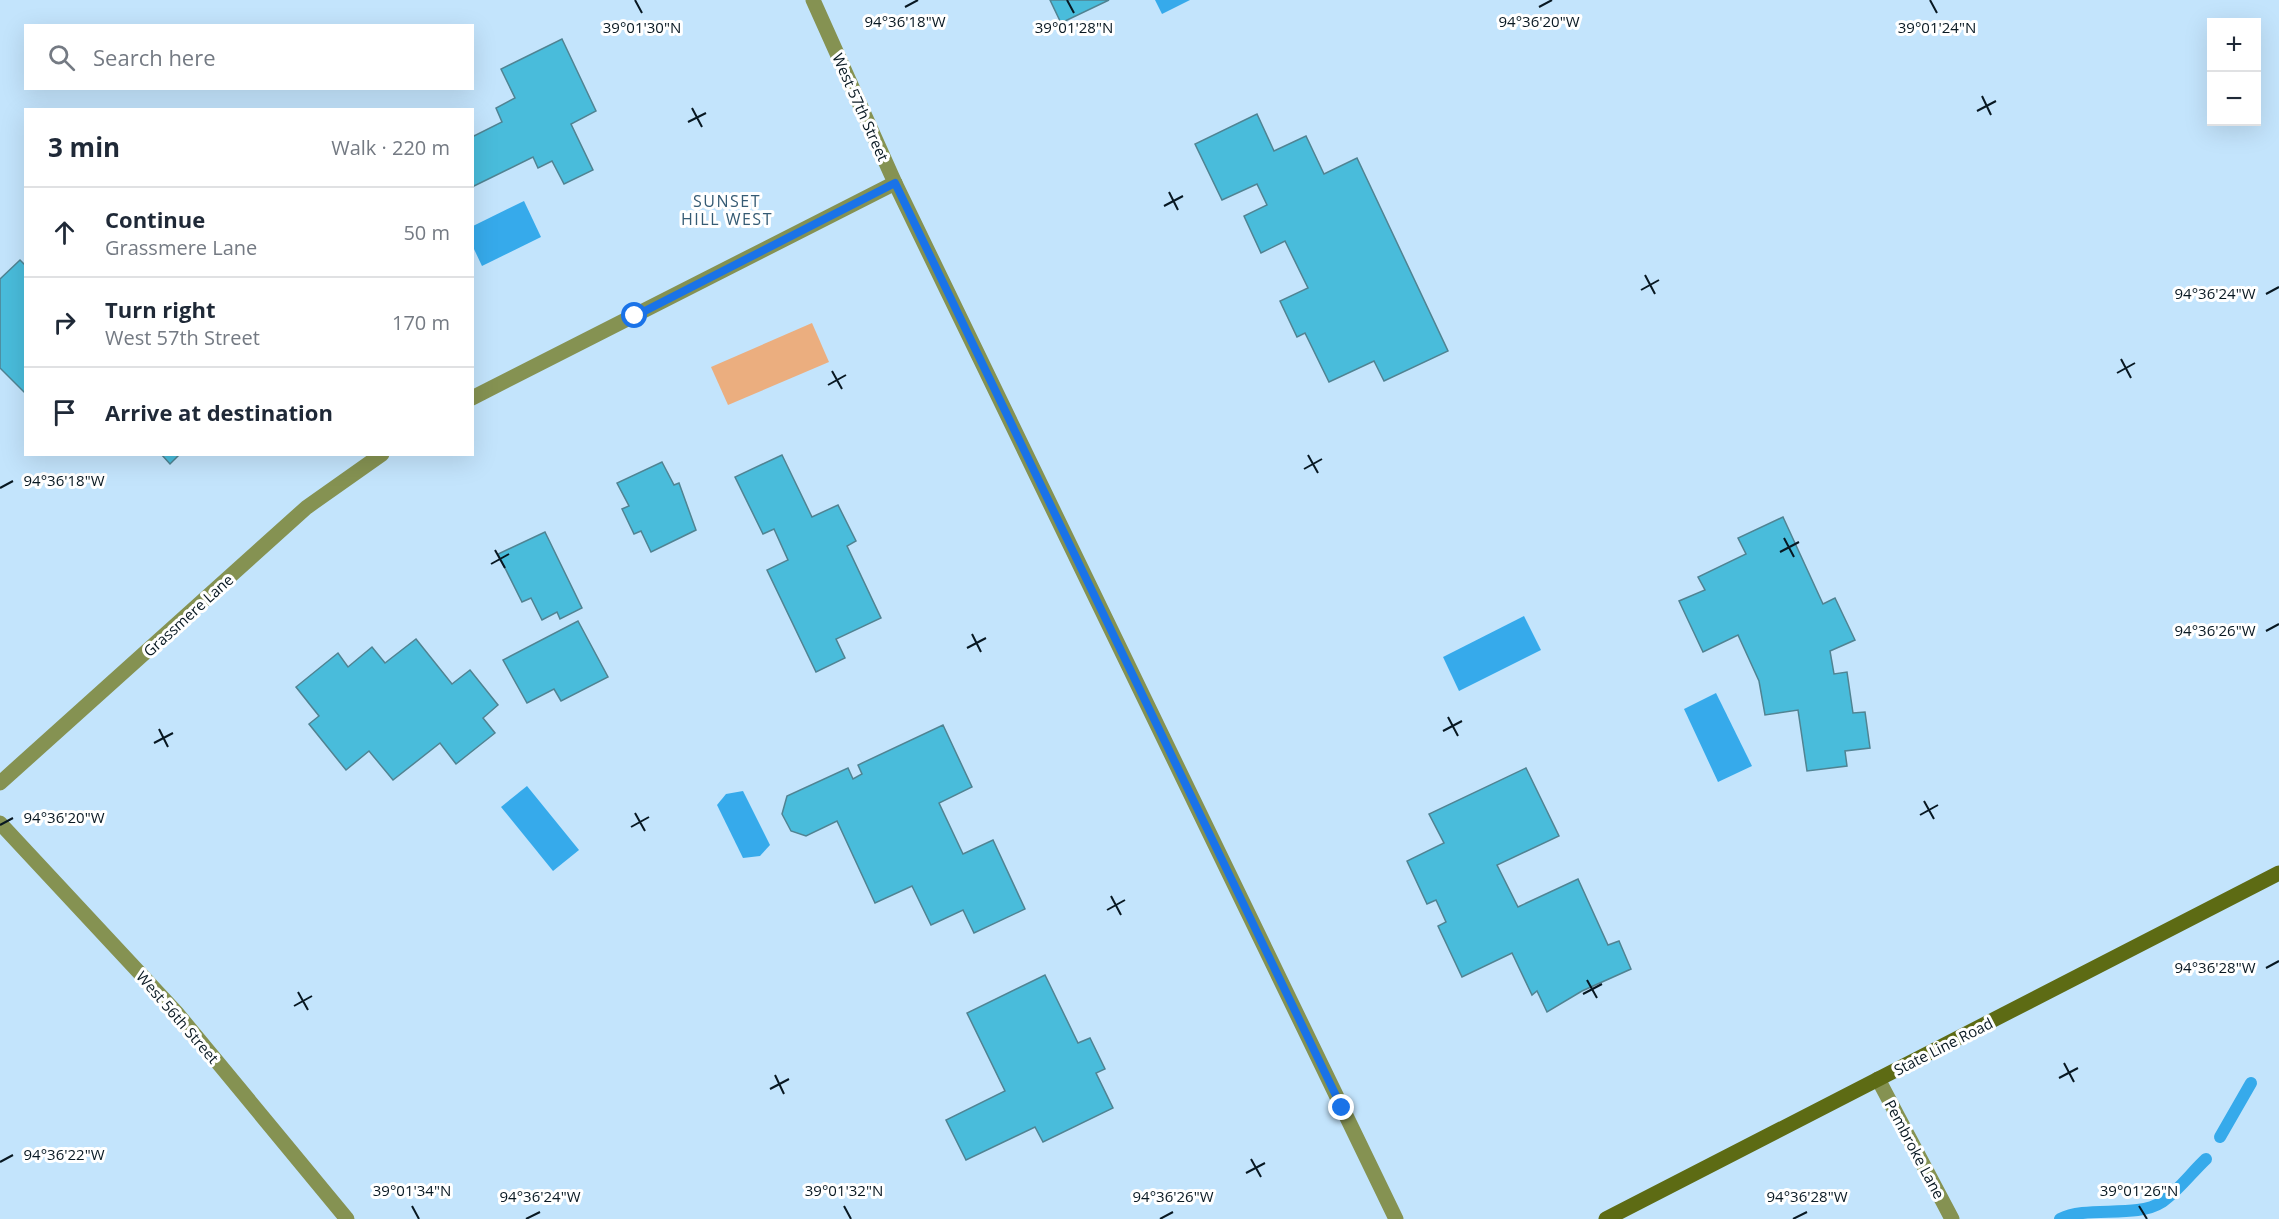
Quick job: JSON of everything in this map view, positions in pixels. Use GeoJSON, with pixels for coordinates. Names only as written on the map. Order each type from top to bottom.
{"type":"FeatureCollection","features":[{"type":"Feature","properties":{"kind":"main road","name":"State Line Road"},"geometry":{"type":"LineString","coordinates":[[1606,1219],[2279,873]]}},
{"type":"Feature","properties":{"kind":"street","name":"West 57th Street"},"geometry":{"type":"LineString","coordinates":[[813,0],[895,183],[1396,1219]]}},
{"type":"Feature","properties":{"kind":"street"},"geometry":{"type":"LineString","coordinates":[[474,397],[895,183]]}},
{"type":"Feature","properties":{"kind":"street","name":"Grassmere Lane"},"geometry":{"type":"LineString","coordinates":[[0,783],[308,507],[379,456]]}},
{"type":"Feature","properties":{"kind":"street","name":"West 56th Street"},"geometry":{"type":"LineString","coordinates":[[0,823],[176,1012],[347,1219]]}},
{"type":"Feature","properties":{"kind":"street","name":"Pembroke Lane"},"geometry":{"type":"LineString","coordinates":[[1878,1079],[1952,1219]]}},
{"type":"Feature","properties":{"kind":"shaded area"},"geometry":{"type":"Polygon","coordinates":[[[812,323],[829,362],[728,405],[711,367],[812,323]]]}},
{"type":"Feature","properties":{"kind":"water"},"geometry":{"type":"Polygon","coordinates":[[[1155,0],[1190,0],[1162,14],[1155,0]]]}},
{"type":"Feature","properties":{"kind":"water"},"geometry":{"type":"Polygon","coordinates":[[[524,201],[541,237],[482,266],[474,249],[474,226],[524,201]]]}},
{"type":"Feature","properties":{"kind":"water"},"geometry":{"type":"Polygon","coordinates":[[[1524,616],[1541,650],[1459,691],[1443,657],[1524,616]]]}},
{"type":"Feature","properties":{"kind":"water"},"geometry":{"type":"Polygon","coordinates":[[[1716,693],[1752,766],[1718,782],[1684,709],[1716,693]]]}},
{"type":"Feature","properties":{"kind":"water"},"geometry":{"type":"Polygon","coordinates":[[[527,786],[579,850],[553,871],[501,807],[527,786]]]}},
{"type":"Feature","properties":{"kind":"water"},"geometry":{"type":"Polygon","coordinates":[[[743,791],[770,845],[760,856],[743,858],[717,805],[726,794],[743,791]]]}},
{"type":"Feature","properties":{"kind":"building"},"geometry":{"type":"Polygon","coordinates":[[[1050,0],[1109,0],[1061,23],[1050,0]]]}},
{"type":"Feature","properties":{"kind":"building"},"geometry":{"type":"Polygon","coordinates":[[[562,39],[596,111],[571,124],[593,170],[564,184],[552,161],[538,168],[533,157],[474,186],[474,136],[502,122],[496,108],[515,98],[501,69],[562,39]]]}},
{"type":"Feature","properties":{"kind":"building"},"geometry":{"type":"Polygon","coordinates":[[[1257,114],[1274,151],[1306,136],[1324,174],[1357,158],[1448,351],[1384,381],[1374,361],[1329,382],[1305,333],[1297,337],[1280,301],[1308,288],[1285,241],[1261,253],[1244,216],[1267,205],[1257,184],[1222,200],[1195,144],[1257,114]]]}},
{"type":"Feature","properties":{"kind":"building"},"geometry":{"type":"Polygon","coordinates":[[[20,260],[24,264],[24,392],[0,368],[0,279],[20,260]]]}},
{"type":"Feature","properties":{"kind":"building"},"geometry":{"type":"Polygon","coordinates":[[[782,455],[812,517],[838,505],[856,541],[847,546],[881,618],[836,639],[845,658],[816,672],[767,570],[788,560],[774,529],[763,534],[735,477],[782,455]]]}},
{"type":"Feature","properties":{"kind":"building"},"geometry":{"type":"Polygon","coordinates":[[[163,456],[178,456],[170,464],[163,456]]]}},
{"type":"Feature","properties":{"kind":"building"},"geometry":{"type":"Polygon","coordinates":[[[662,462],[674,485],[679,483],[696,530],[651,552],[641,531],[634,534],[622,509],[629,506],[617,483],[662,462]]]}},
{"type":"Feature","properties":{"kind":"building"},"geometry":{"type":"Polygon","coordinates":[[[1783,517],[1823,604],[1835,598],[1855,640],[1830,651],[1834,674],[1847,672],[1853,713],[1865,712],[1870,748],[1845,751],[1847,766],[1807,771],[1798,710],[1765,715],[1759,681],[1738,635],[1703,652],[1679,601],[1705,590],[1698,577],[1746,554],[1738,538],[1783,517]]]}},
{"type":"Feature","properties":{"kind":"building"},"geometry":{"type":"Polygon","coordinates":[[[545,532],[582,608],[560,619],[557,612],[542,620],[531,598],[522,602],[498,554],[545,532]]]}},
{"type":"Feature","properties":{"kind":"building"},"geometry":{"type":"Polygon","coordinates":[[[578,621],[608,677],[561,701],[554,689],[527,703],[503,660],[578,621]]]}},
{"type":"Feature","properties":{"kind":"building"},"geometry":{"type":"Polygon","coordinates":[[[416,639],[452,684],[470,670],[498,705],[483,718],[495,733],[456,764],[440,743],[393,780],[369,751],[346,770],[309,724],[319,716],[296,687],[338,653],[348,667],[372,647],[385,663],[416,639]]]}},
{"type":"Feature","properties":{"kind":"building"},"geometry":{"type":"Polygon","coordinates":[[[943,725],[972,787],[939,803],[963,854],[993,840],[1025,909],[974,933],[963,910],[931,925],[912,886],[875,903],[837,821],[806,836],[791,831],[782,814],[787,796],[848,768],[853,779],[862,774],[858,765],[943,725]]]}},
{"type":"Feature","properties":{"kind":"building"},"geometry":{"type":"Polygon","coordinates":[[[1526,768],[1559,836],[1497,865],[1518,907],[1578,879],[1608,945],[1619,941],[1631,969],[1582,991],[1547,1012],[1537,991],[1532,995],[1512,953],[1462,977],[1438,926],[1446,922],[1436,900],[1427,904],[1407,861],[1444,843],[1429,814],[1526,768]]]}},
{"type":"Feature","properties":{"kind":"building"},"geometry":{"type":"Polygon","coordinates":[[[1045,975],[1078,1043],[1090,1038],[1105,1069],[1096,1073],[1113,1108],[1043,1142],[1035,1127],[966,1160],[946,1120],[1005,1091],[967,1013],[1045,975]]]}},
{"type":"Feature","properties":{"kind":"waterway"},"geometry":{"type":"LineString","coordinates":[[2220,1137],[2251,1083]]}},
{"type":"Feature","properties":{"kind":"waterway"},"geometry":{"type":"LineString","coordinates":[[2060,1219],[2084,1213],[2139,1210],[2151,1207],[2168,1198],[2206,1159]]}},
{"type":"Feature","properties":{"kind":"district","name":"SUNSET HILL WEST"},"geometry":{"type":"Point","coordinates":[727,210]}},
{"type":"Feature","properties":{"kind":"route"},"geometry":{"type":"LineString","coordinates":[[635,316],[895,183],[1342,1108]]}}]}
